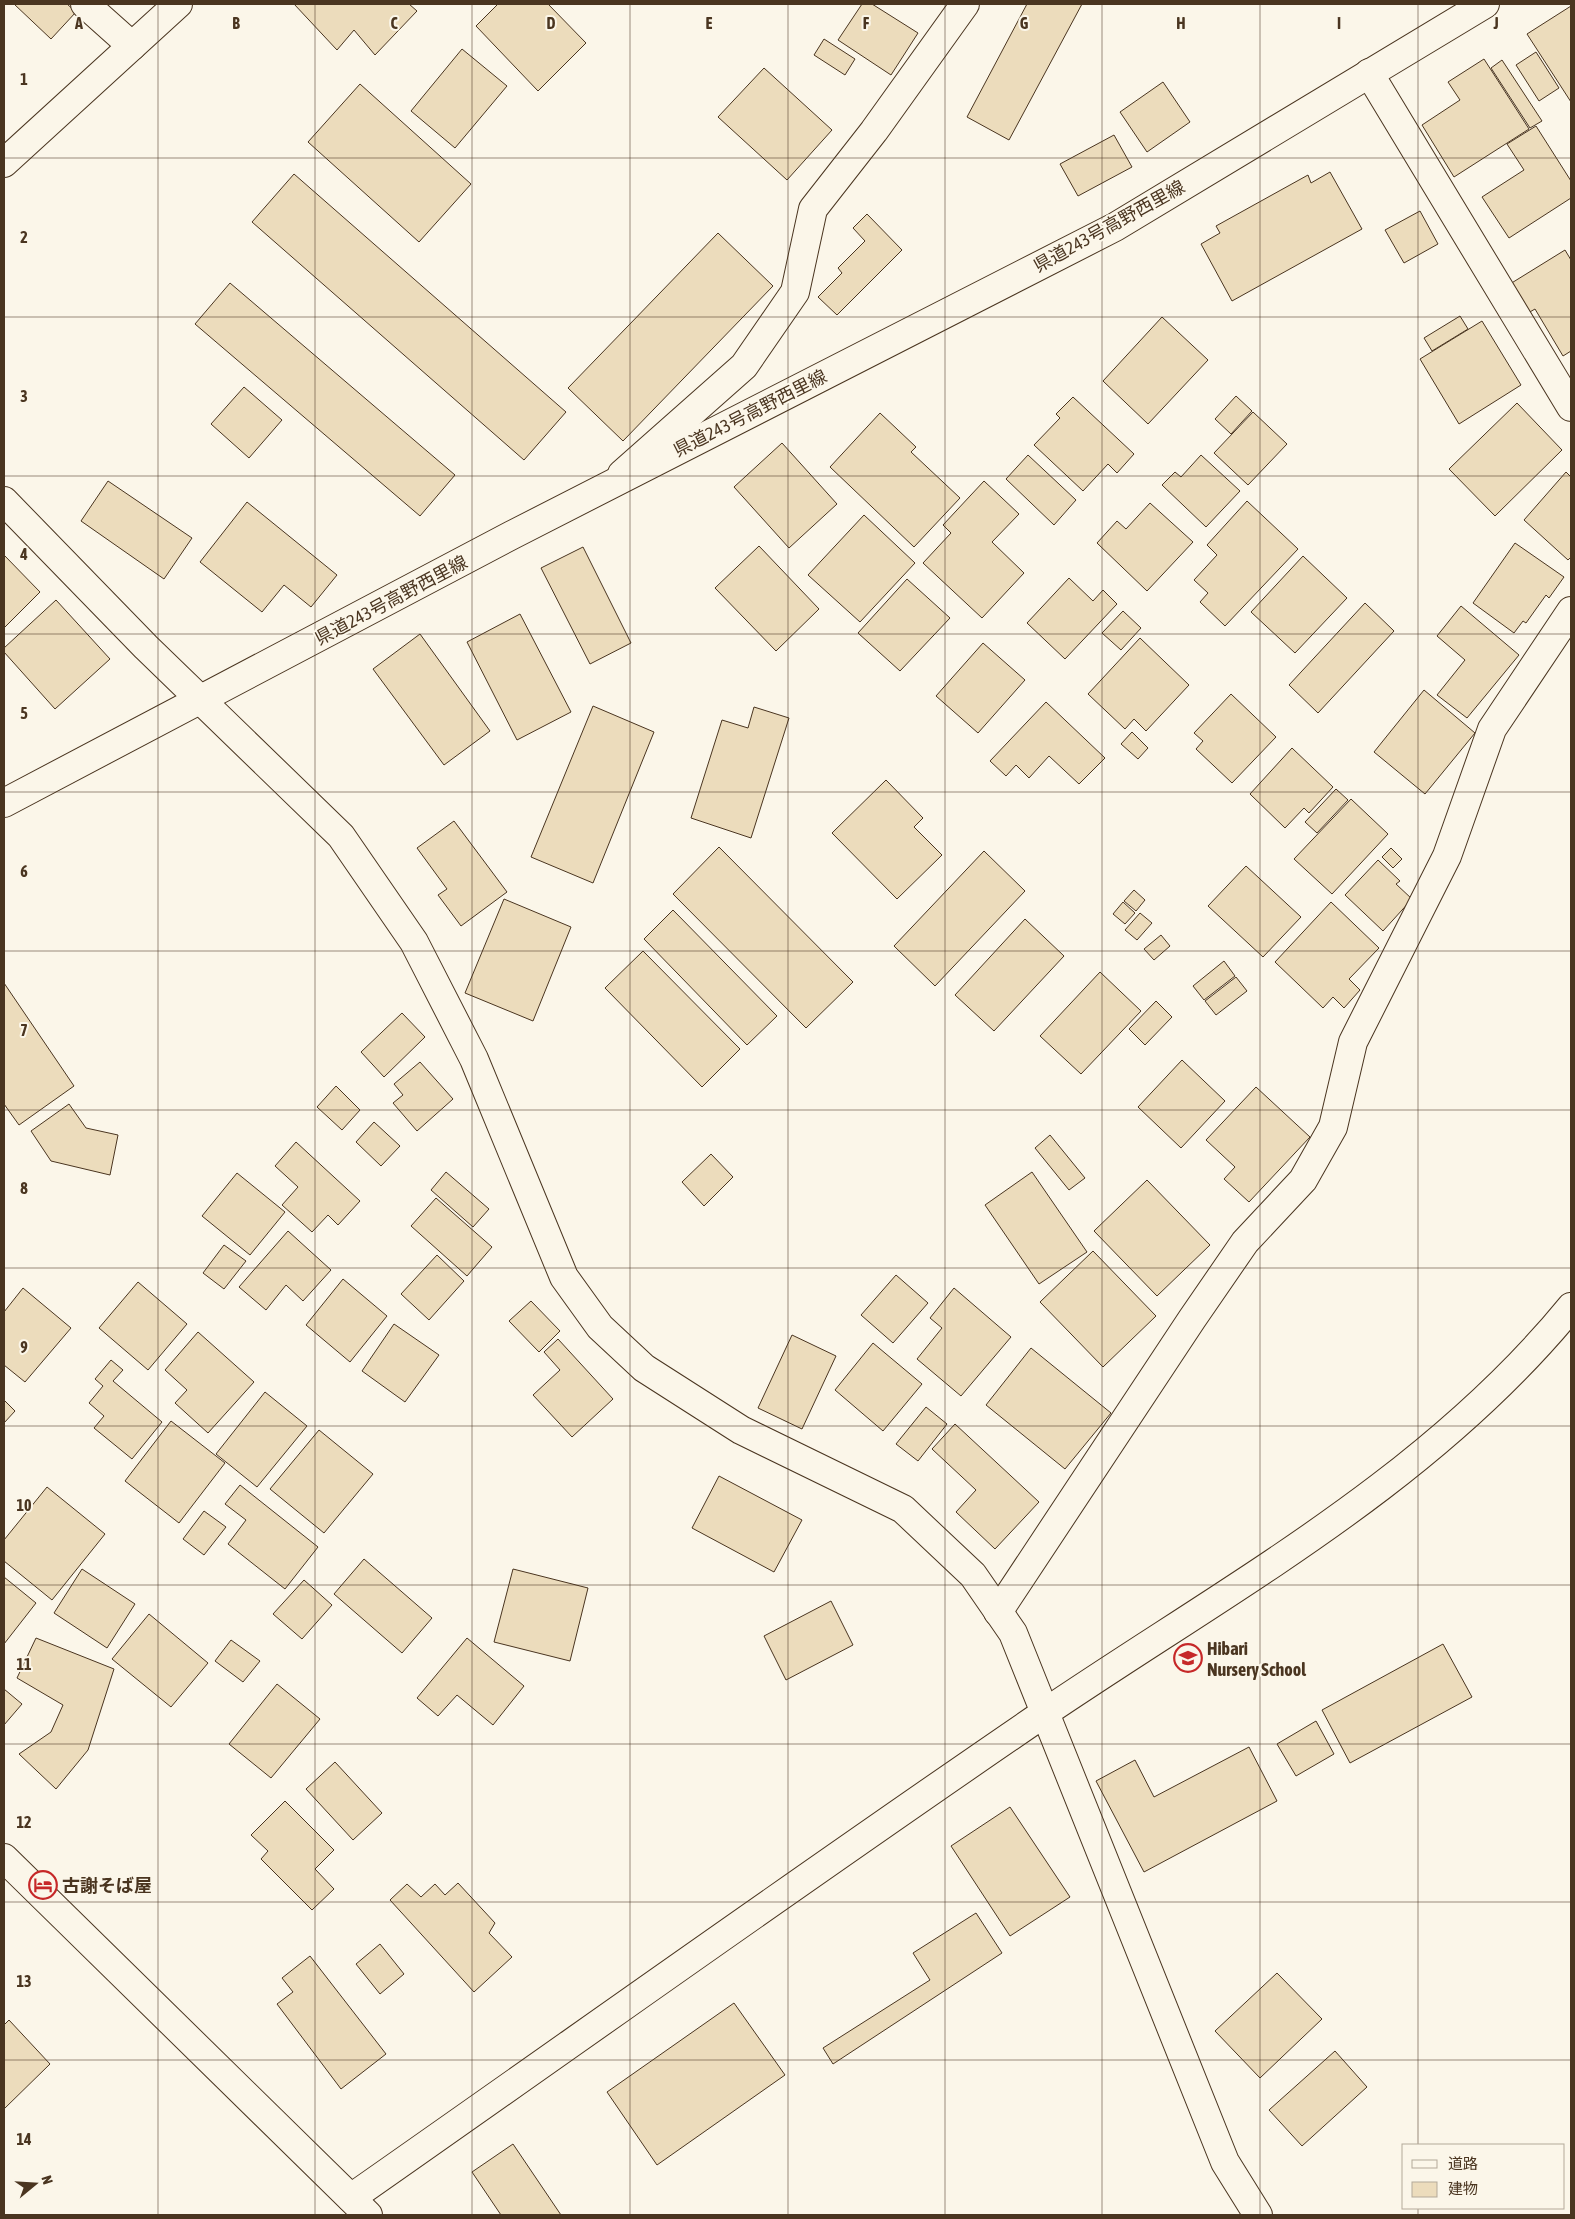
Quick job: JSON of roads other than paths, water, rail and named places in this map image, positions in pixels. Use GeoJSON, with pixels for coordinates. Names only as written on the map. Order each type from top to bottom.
{"type":"FeatureCollection","features":[{"type":"Feature","properties":{"kind":"main road"},"geometry":{"type":"LineString","coordinates":[[85,4],[132,46]]}},
{"type":"Feature","properties":{"kind":"main road"},"geometry":{"type":"LineString","coordinates":[[4,163],[178,4]]}},
{"type":"Feature","properties":{"kind":"main road"},"geometry":{"type":"LineString","coordinates":[[609,485],[744,366],[795,292],[813,208],[874,131],[965,4]]}},
{"type":"Feature","properties":{"kind":"main road","name":"県道243号高野西里線"},"geometry":{"type":"LineString","coordinates":[[4,803],[609,485],[1115,227],[1486,4]]}},
{"type":"Feature","properties":{"kind":"main road"},"geometry":{"type":"LineString","coordinates":[[1369,73],[1571,407]]}},
{"type":"Feature","properties":{"kind":"main road"},"geometry":{"type":"LineString","coordinates":[[4,501],[201,701],[341,836],[414,942],[474,1059],[564,1277],[600,1327],[644,1368],[741,1430],[903,1509],[973,1575],[1013,1633],[1225,2162],[1258,2215]]}},
{"type":"Feature","properties":{"kind":"main road"},"geometry":{"type":"LineString","coordinates":[[998,1612],[1234,1257],[1245,1242],[1303,1180],[1333,1127],[1353,1042],[1446,856],[1492,729],[1571,611]]}},
{"type":"Feature","properties":{"kind":"main road"},"geometry":{"type":"LineString","coordinates":[[4,1858],[359,2207],[1045,1713],[1324,1530],[1379,1489],[1481,1403],[1554,1328],[1571,1307]]}},
{"type":"Feature","properties":{"kind":"place","name":"Hibari Nursery School"},"geometry":{"type":"Point","coordinates":[1188,1658]}},
{"type":"Feature","properties":{"kind":"place","name":"古謝そば屋"},"geometry":{"type":"Point","coordinates":[43,1885]}}]}
